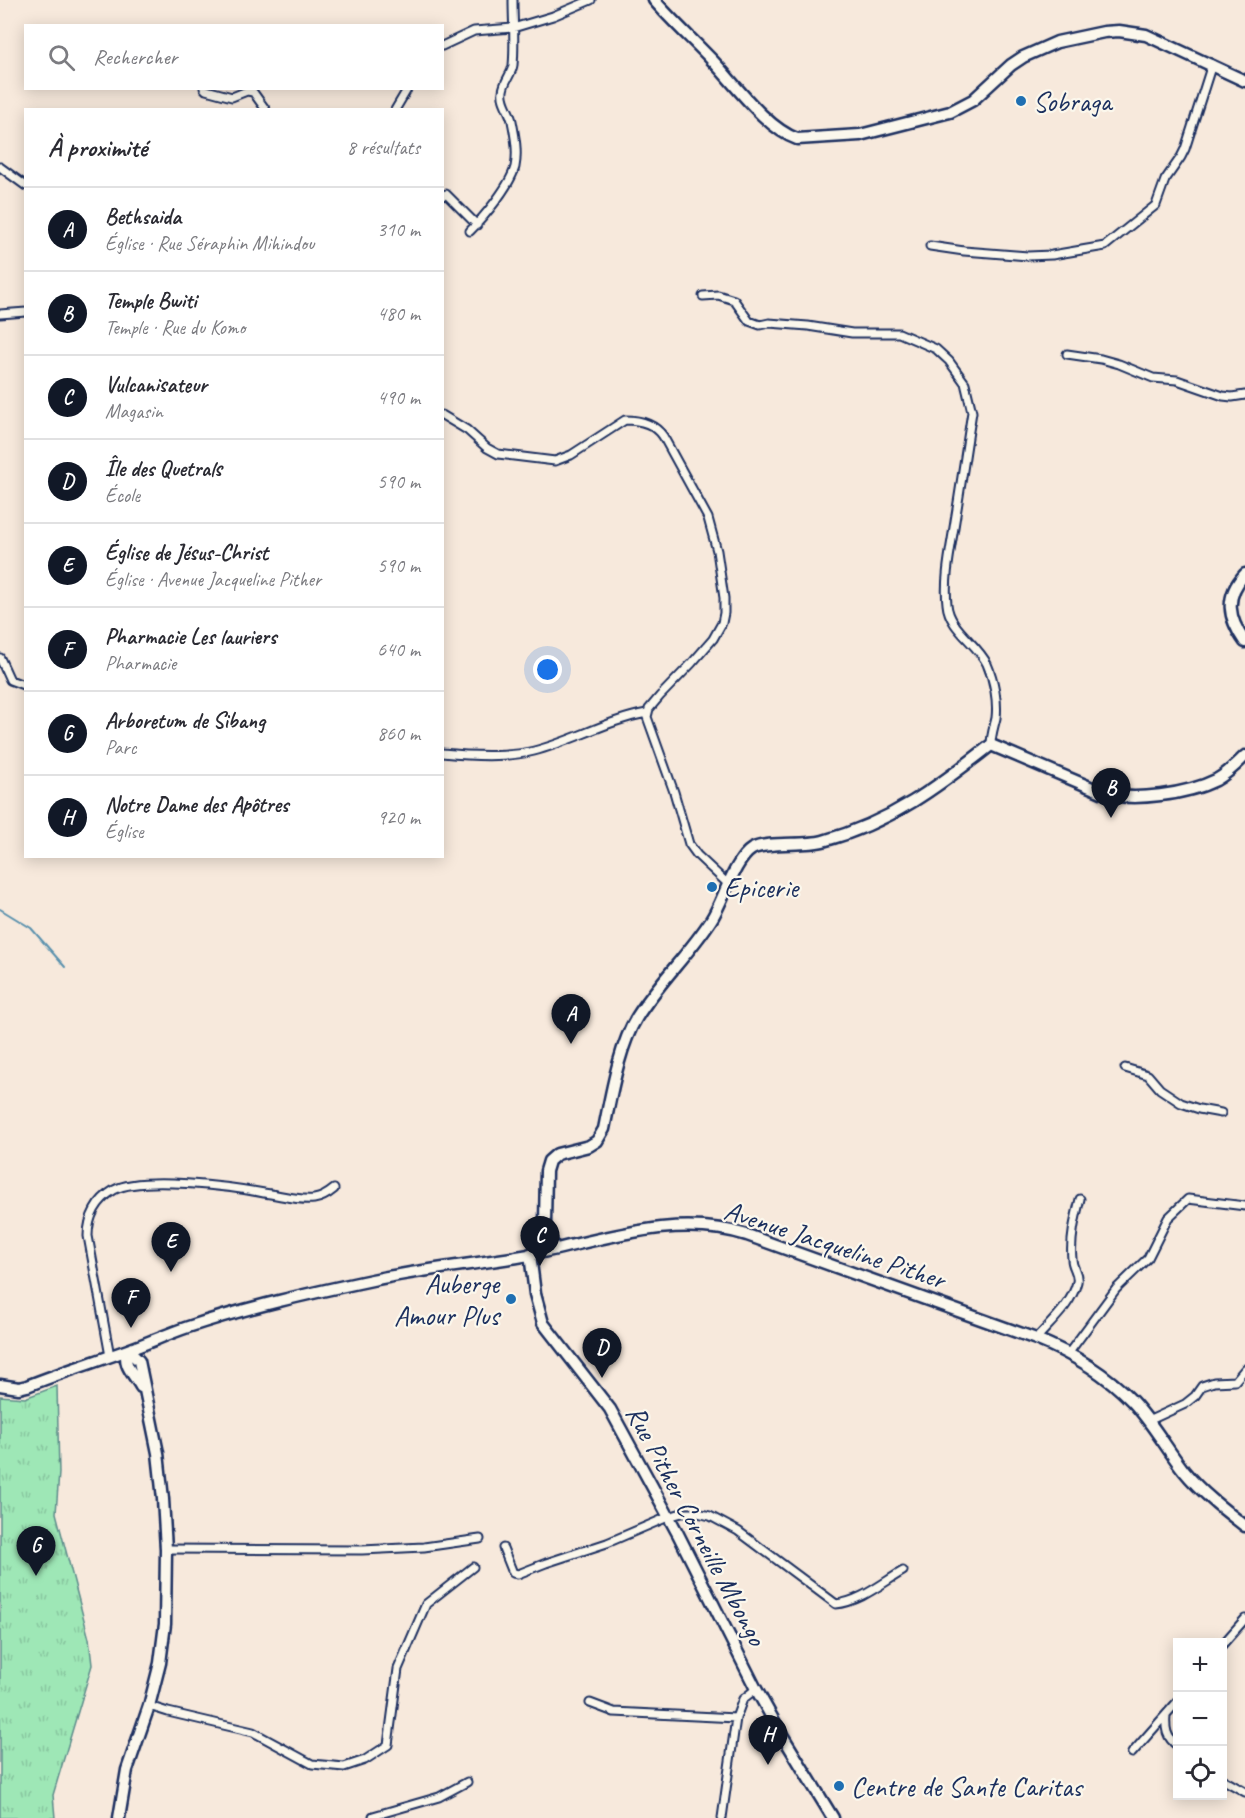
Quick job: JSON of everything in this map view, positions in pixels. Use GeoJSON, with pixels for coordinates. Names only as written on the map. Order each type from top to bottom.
{"type":"FeatureCollection","features":[{"type":"Feature","properties":{"kind":"street"},"geometry":{"type":"LineString","coordinates":[[470,231],[477,225],[511,178],[515,166],[517,151],[515,135],[502,92],[513,67],[513,0]]}},
{"type":"Feature","properties":{"kind":"street"},"geometry":{"type":"LineString","coordinates":[[444,45],[474,31],[513,28],[553,16],[591,0]]}},
{"type":"Feature","properties":{"kind":"street"},"geometry":{"type":"LineString","coordinates":[[654,0],[761,114],[787,135],[796,139],[860,135],[950,112],[973,100],[1023,57],[1045,46],[1088,34],[1119,31],[1146,34],[1245,81]]}},
{"type":"Feature","properties":{"kind":"street"},"geometry":{"type":"LineString","coordinates":[[930,246],[1028,256],[1052,255],[1105,246],[1156,205],[1165,180],[1185,148],[1212,64]]}},
{"type":"Feature","properties":{"kind":"street"},"geometry":{"type":"LineString","coordinates":[[206,90],[232,97],[247,91],[253,92],[265,108]]}},
{"type":"Feature","properties":{"kind":"street"},"geometry":{"type":"LineString","coordinates":[[396,108],[407,90]]}},
{"type":"Feature","properties":{"kind":"street"},"geometry":{"type":"LineString","coordinates":[[0,167],[24,185]]}},
{"type":"Feature","properties":{"kind":"street"},"geometry":{"type":"LineString","coordinates":[[444,195],[446,194],[477,225]]}},
{"type":"Feature","properties":{"kind":"street"},"geometry":{"type":"LineString","coordinates":[[703,296],[718,295],[734,300],[749,321],[760,326],[769,323],[852,333],[899,333],[936,349],[964,380],[972,412],[948,567],[947,605],[958,628],[982,656],[989,670],[996,701],[992,745]]}},
{"type":"Feature","properties":{"kind":"street"},"geometry":{"type":"LineString","coordinates":[[0,314],[24,312]]}},
{"type":"Feature","properties":{"kind":"street"},"geometry":{"type":"LineString","coordinates":[[1067,354],[1101,359],[1153,378],[1177,381],[1223,396],[1245,395]]}},
{"type":"Feature","properties":{"kind":"street"},"geometry":{"type":"LineString","coordinates":[[444,416],[467,430],[487,448],[498,454],[545,461],[564,459],[625,420],[637,420],[658,428],[708,518],[717,551],[724,598],[723,622],[713,639],[647,713],[536,750],[514,755],[444,753]]}},
{"type":"Feature","properties":{"kind":"street"},"geometry":{"type":"LineString","coordinates":[[1245,574],[1234,591],[1230,609],[1233,622],[1245,642]]}},
{"type":"Feature","properties":{"kind":"street"},"geometry":{"type":"LineString","coordinates":[[0,658],[10,680],[24,685]]}},
{"type":"Feature","properties":{"kind":"street"},"geometry":{"type":"LineString","coordinates":[[647,713],[648,724],[674,792],[689,844],[697,855],[728,884]]}},
{"type":"Feature","properties":{"kind":"street"},"geometry":{"type":"LineString","coordinates":[[992,745],[1104,794],[1118,796],[1141,797],[1168,794],[1207,784],[1234,768],[1245,756]]}},
{"type":"Feature","properties":{"kind":"street"},"geometry":{"type":"LineString","coordinates":[[554,1248],[545,1223],[546,1171],[549,1161],[557,1154],[589,1146],[601,1136],[621,1054],[633,1025],[650,997],[711,920],[743,857],[752,849],[765,845],[822,842],[875,822],[922,797],[992,745]]}},
{"type":"Feature","properties":{"kind":"street"},"geometry":{"type":"LineString","coordinates":[[1125,1068],[1148,1075],[1160,1089],[1181,1103],[1221,1113]]}},
{"type":"Feature","properties":{"kind":"street"},"geometry":{"type":"LineString","coordinates":[[110,1356],[88,1226],[92,1214],[114,1190],[151,1182],[226,1188],[311,1200],[326,1195],[334,1189]]}},
{"type":"Feature","properties":{"kind":"street"},"geometry":{"type":"LineString","coordinates":[[1036,1339],[1061,1310],[1077,1282],[1078,1275],[1072,1261],[1072,1240],[1080,1199]]}},
{"type":"Feature","properties":{"kind":"street"},"geometry":{"type":"LineString","coordinates":[[1068,1354],[1116,1289],[1148,1258],[1168,1218],[1184,1202],[1188,1199],[1245,1206]]}},
{"type":"Feature","properties":{"kind":"street","name":"Avenue Jacqueline Pither"},"geometry":{"type":"LineString","coordinates":[[0,1385],[19,1388],[27,1386],[216,1318],[332,1289],[411,1273],[531,1254],[624,1234],[676,1226],[698,1226],[733,1230],[1036,1339],[1068,1354],[1101,1375],[1133,1402],[1199,1487],[1245,1526]]}},
{"type":"Feature","properties":{"kind":"street","name":"Rue Pither Corneille Mbongo"},"geometry":{"type":"LineString","coordinates":[[531,1254],[535,1294],[543,1323],[606,1404],[668,1517],[779,1731],[833,1818]]}},
{"type":"Feature","properties":{"kind":"street"},"geometry":{"type":"LineString","coordinates":[[137,1374],[145,1351],[157,1338]]}},
{"type":"Feature","properties":{"kind":"street"},"geometry":{"type":"LineString","coordinates":[[119,1818],[126,1770],[149,1706],[160,1663],[164,1638],[166,1548],[158,1453],[144,1393],[137,1374],[126,1363],[128,1350]]}},
{"type":"Feature","properties":{"kind":"street"},"geometry":{"type":"LineString","coordinates":[[96,1362],[118,1364],[137,1374]]}},
{"type":"Feature","properties":{"kind":"street"},"geometry":{"type":"LineString","coordinates":[[1148,1421],[1185,1404],[1202,1386],[1235,1381],[1245,1369]]}},
{"type":"Feature","properties":{"kind":"street"},"geometry":{"type":"LineString","coordinates":[[502,1548],[513,1573],[518,1574],[607,1543],[668,1517],[682,1513],[698,1513],[710,1516],[738,1531],[836,1604],[850,1602],[903,1571]]}},
{"type":"Feature","properties":{"kind":"street"},"geometry":{"type":"LineString","coordinates":[[166,1548],[362,1550],[424,1547],[480,1539]]}},
{"type":"Feature","properties":{"kind":"street"},"geometry":{"type":"LineString","coordinates":[[149,1706],[168,1713],[253,1732],[312,1764],[344,1767],[365,1760],[388,1745],[398,1669],[426,1604],[473,1567]]}},
{"type":"Feature","properties":{"kind":"street"},"geometry":{"type":"LineString","coordinates":[[1227,1639],[1245,1619]]}},
{"type":"Feature","properties":{"kind":"street"},"geometry":{"type":"LineString","coordinates":[[722,1818],[736,1718],[743,1699],[756,1689]]}},
{"type":"Feature","properties":{"kind":"street"},"geometry":{"type":"LineString","coordinates":[[590,1703],[614,1712],[736,1718]]}},
{"type":"Feature","properties":{"kind":"street"},"geometry":{"type":"LineString","coordinates":[[1132,1753],[1173,1707]]}},
{"type":"Feature","properties":{"kind":"street"},"geometry":{"type":"LineString","coordinates":[[1166,1716],[1165,1730],[1173,1743]]}},
{"type":"Feature","properties":{"kind":"street"},"geometry":{"type":"LineString","coordinates":[[373,1818],[373,1816],[439,1797],[467,1782]]}},
{"type":"Feature","properties":{"kind":"street"},"geometry":{"type":"LineString","coordinates":[[1227,1782],[1245,1792]]}},
{"type":"Feature","properties":{"kind":"green space"},"geometry":{"type":"Polygon","coordinates":[[[57,1386],[59,1473],[56,1513],[89,1639],[92,1665],[53,1795],[55,1818],[0,1818],[0,1396],[25,1398],[57,1386]]]}},
{"type":"Feature","properties":{"kind":"waterway"},"geometry":{"type":"LineString","coordinates":[[0,909],[31,928],[65,967]]}},
{"type":"Feature","properties":{"kind":"place","name":"Sobraga"},"geometry":{"type":"Point","coordinates":[1021,101]}},
{"type":"Feature","properties":{"kind":"place","name":"Temple Bwiti"},"geometry":{"type":"Point","coordinates":[1111,818]}},
{"type":"Feature","properties":{"kind":"place","name":"Epicerie"},"geometry":{"type":"Point","coordinates":[712,887]}},
{"type":"Feature","properties":{"kind":"place","name":"Bethsaida"},"geometry":{"type":"Point","coordinates":[571,1044]}},
{"type":"Feature","properties":{"kind":"place","name":"Vulcanisateur"},"geometry":{"type":"Point","coordinates":[540,1266]}},
{"type":"Feature","properties":{"kind":"place","name":"Église de Jésus-Christ"},"geometry":{"type":"Point","coordinates":[171,1272]}},
{"type":"Feature","properties":{"kind":"place","name":"Auberge Amour Plus"},"geometry":{"type":"Point","coordinates":[511,1299]}},
{"type":"Feature","properties":{"kind":"place","name":"Pharmacie Les lauriers"},"geometry":{"type":"Point","coordinates":[131,1328]}},
{"type":"Feature","properties":{"kind":"place","name":"Île des Quetrals"},"geometry":{"type":"Point","coordinates":[602,1378]}},
{"type":"Feature","properties":{"kind":"place","name":"Arboretum de Sibang"},"geometry":{"type":"Point","coordinates":[36,1576]}},
{"type":"Feature","properties":{"kind":"place","name":"Notre Dame des Apôtres"},"geometry":{"type":"Point","coordinates":[768,1765]}},
{"type":"Feature","properties":{"kind":"place","name":"Centre de Sante Caritas"},"geometry":{"type":"Point","coordinates":[839,1786]}}]}
